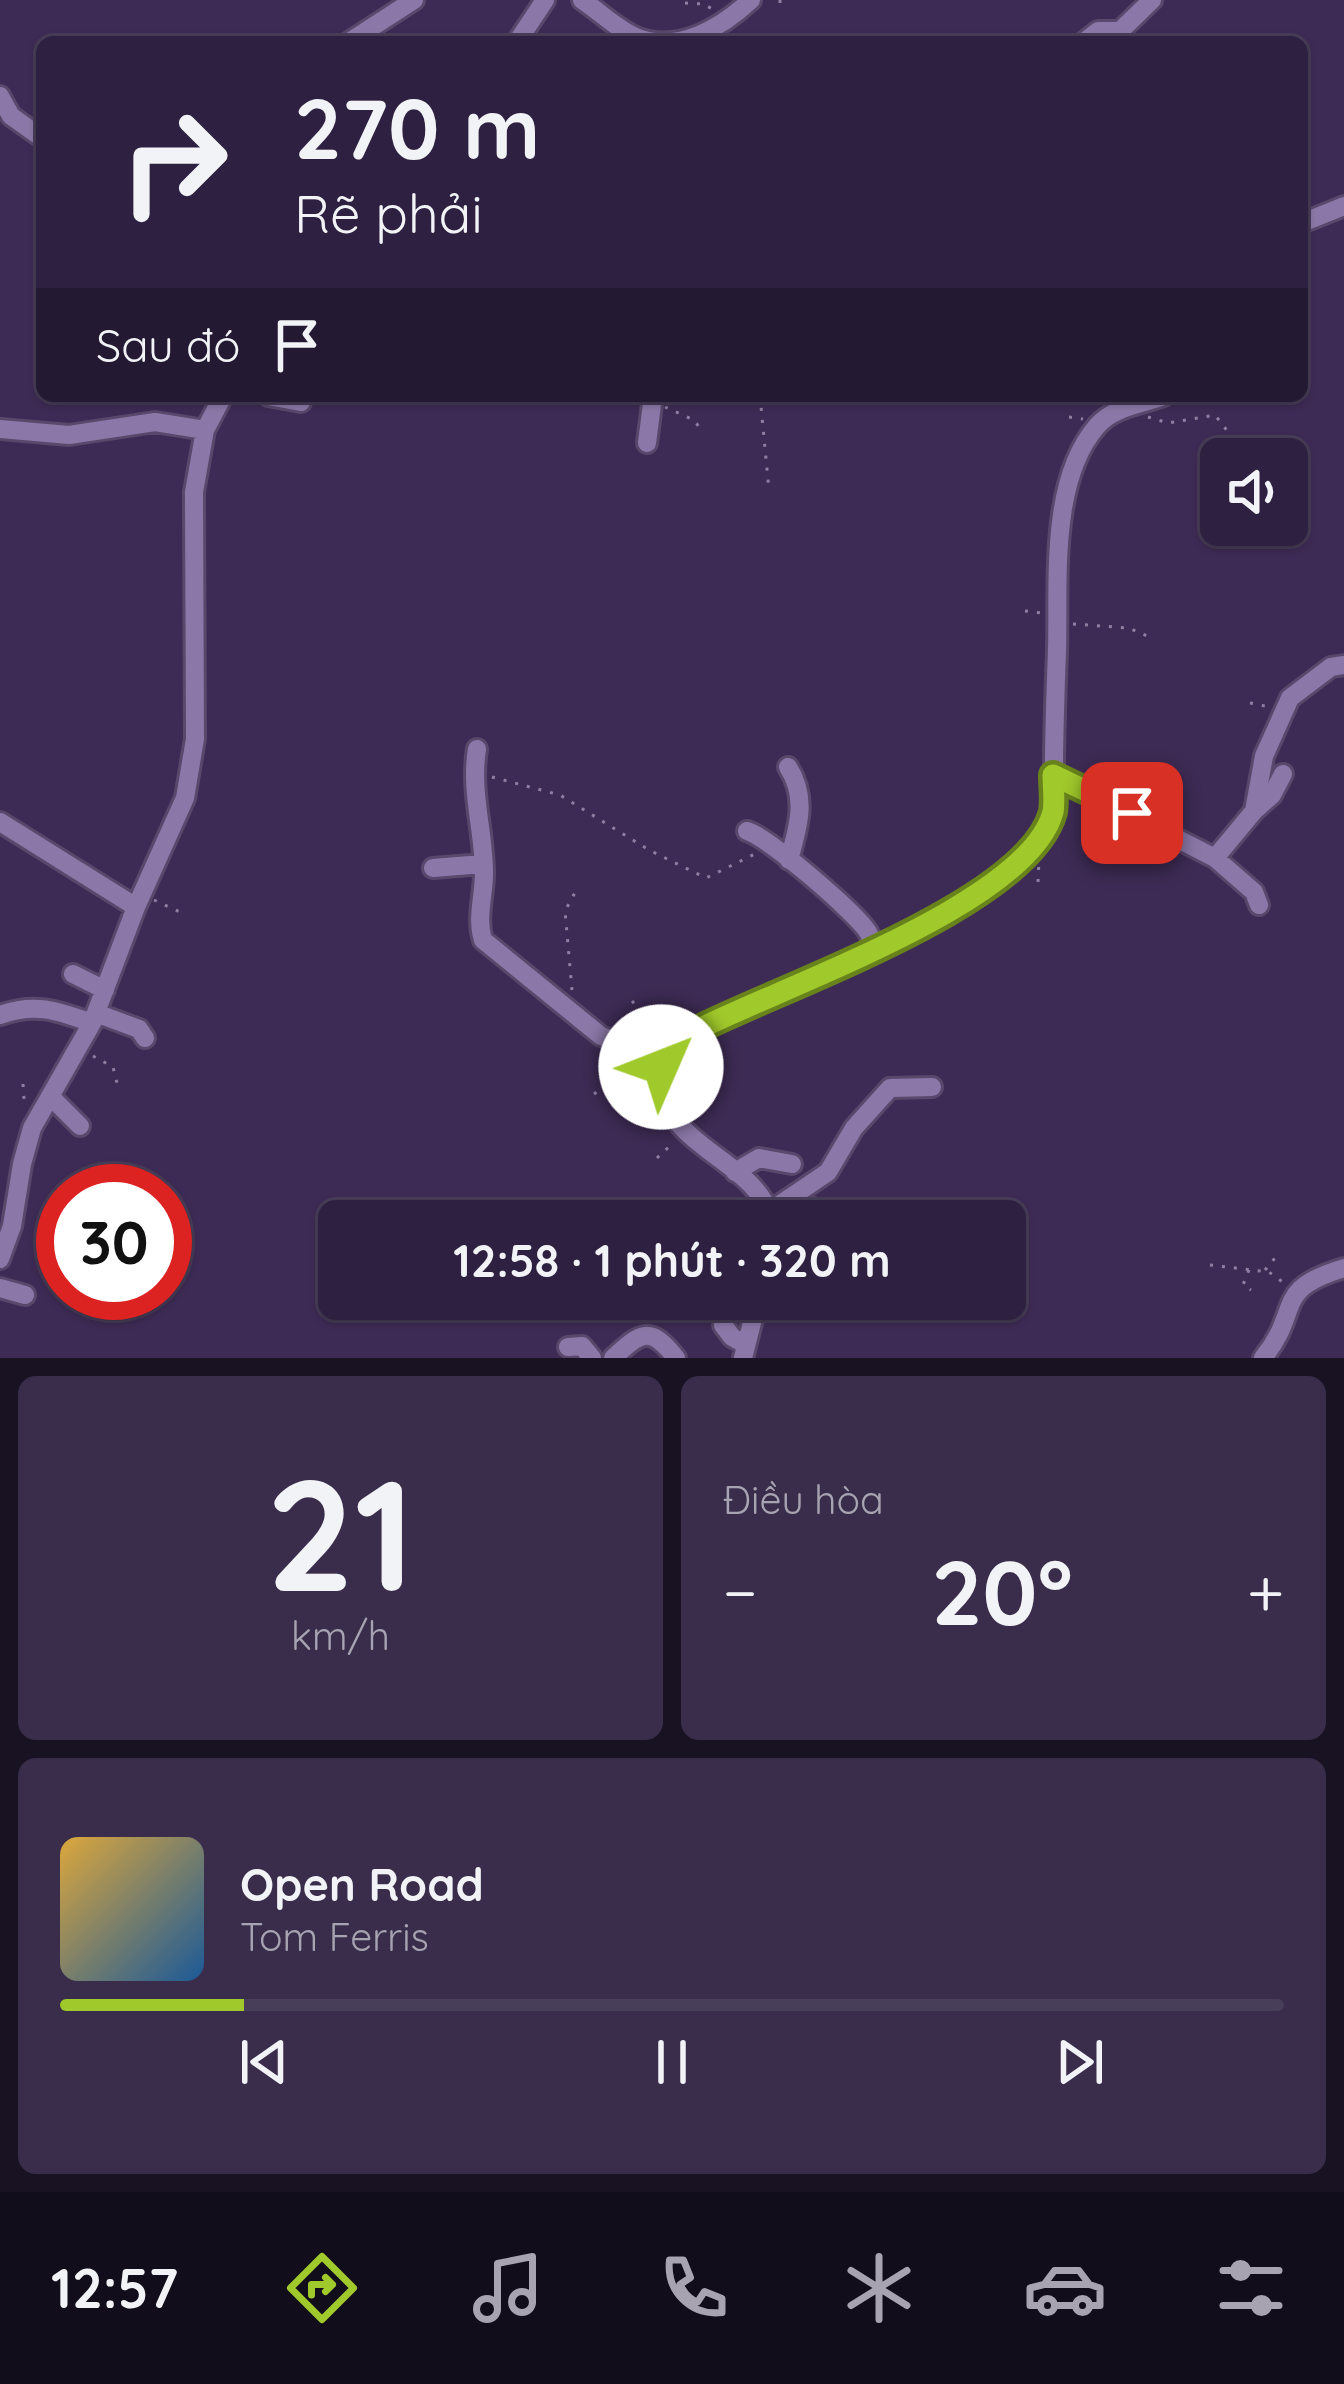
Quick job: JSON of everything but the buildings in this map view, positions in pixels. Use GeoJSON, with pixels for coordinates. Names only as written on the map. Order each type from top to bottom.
{"type":"FeatureCollection","features":[{"type":"Feature","properties":{"kind":"street"},"geometry":{"type":"LineString","coordinates":[[358,36],[414,0]]}},
{"type":"Feature","properties":{"kind":"street"},"geometry":{"type":"LineString","coordinates":[[521,36],[545,0]]}},
{"type":"Feature","properties":{"kind":"street"},"geometry":{"type":"LineString","coordinates":[[583,0],[634,36]]}},
{"type":"Feature","properties":{"kind":"street"},"geometry":{"type":"LineString","coordinates":[[686,36],[714,31],[751,0]]}},
{"type":"Feature","properties":{"kind":"street"},"geometry":{"type":"LineString","coordinates":[[1092,36],[1098,31],[1120,31],[1152,0]]}},
{"type":"Feature","properties":{"kind":"street"},"geometry":{"type":"LineString","coordinates":[[0,96],[6,119],[36,135]]}},
{"type":"Feature","properties":{"kind":"street"},"geometry":{"type":"LineString","coordinates":[[1308,221],[1344,206]]}},
{"type":"Feature","properties":{"kind":"street"},"geometry":{"type":"LineString","coordinates":[[0,1258],[12,1226],[26,1144],[94,1018],[139,901],[177,821],[194,757],[191,542],[205,430],[220,402]]}},
{"type":"Feature","properties":{"kind":"street"},"geometry":{"type":"LineString","coordinates":[[647,442],[652,402]]}},
{"type":"Feature","properties":{"kind":"street"},"geometry":{"type":"LineString","coordinates":[[476,749],[473,772],[483,864],[479,923],[483,940],[601,1036],[661,1052],[710,1022],[936,920],[1024,856],[1054,809],[1061,525],[1076,464],[1097,426],[1144,402]]}},
{"type":"Feature","properties":{"kind":"street"},"geometry":{"type":"LineString","coordinates":[[0,429],[69,436],[155,422],[205,430]]}},
{"type":"Feature","properties":{"kind":"street"},"geometry":{"type":"LineString","coordinates":[[1254,811],[1264,756],[1290,698],[1331,667],[1344,665]]}},
{"type":"Feature","properties":{"kind":"street"},"geometry":{"type":"LineString","coordinates":[[782,853],[801,799],[788,767]]}},
{"type":"Feature","properties":{"kind":"street"},"geometry":{"type":"LineString","coordinates":[[1215,858],[1272,795],[1283,774]]}},
{"type":"Feature","properties":{"kind":"street"},"geometry":{"type":"LineString","coordinates":[[1053,775],[1215,858],[1254,892],[1259,905]]}},
{"type":"Feature","properties":{"kind":"street"},"geometry":{"type":"LineString","coordinates":[[0,821],[139,901]]}},
{"type":"Feature","properties":{"kind":"street"},"geometry":{"type":"LineString","coordinates":[[748,831],[782,853],[860,922],[875,951]]}},
{"type":"Feature","properties":{"kind":"street"},"geometry":{"type":"LineString","coordinates":[[433,868],[483,864]]}},
{"type":"Feature","properties":{"kind":"street"},"geometry":{"type":"LineString","coordinates":[[73,974],[105,990]]}},
{"type":"Feature","properties":{"kind":"street"},"geometry":{"type":"LineString","coordinates":[[0,1015],[27,1007],[50,1008],[139,1029],[145,1038]]}},
{"type":"Feature","properties":{"kind":"street"},"geometry":{"type":"LineString","coordinates":[[661,1052],[663,1098],[685,1131],[758,1191],[763,1200]]}},
{"type":"Feature","properties":{"kind":"street"},"geometry":{"type":"LineString","coordinates":[[790,1198],[829,1172],[854,1128],[890,1088],[932,1087]]}},
{"type":"Feature","properties":{"kind":"street"},"geometry":{"type":"LineString","coordinates":[[46,1103],[80,1126]]}},
{"type":"Feature","properties":{"kind":"street"},"geometry":{"type":"LineString","coordinates":[[735,1172],[767,1157],[793,1164]]}},
{"type":"Feature","properties":{"kind":"street"},"geometry":{"type":"LineString","coordinates":[[790,1198],[794,1200]]}},
{"type":"Feature","properties":{"kind":"street"},"geometry":{"type":"LineString","coordinates":[[1263,1358],[1284,1325],[1296,1291],[1318,1276],[1344,1268]]}},
{"type":"Feature","properties":{"kind":"street"},"geometry":{"type":"LineString","coordinates":[[0,1288],[26,1295]]}},
{"type":"Feature","properties":{"kind":"street"},"geometry":{"type":"LineString","coordinates":[[724,1320],[744,1351]]}},
{"type":"Feature","properties":{"kind":"street"},"geometry":{"type":"LineString","coordinates":[[744,1351],[752,1320]]}},
{"type":"Feature","properties":{"kind":"street"},"geometry":{"type":"LineString","coordinates":[[614,1358],[637,1336],[646,1334],[660,1340],[676,1358]]}},
{"type":"Feature","properties":{"kind":"street"},"geometry":{"type":"LineString","coordinates":[[568,1347],[582,1346],[592,1358]]}},
{"type":"Feature","properties":{"kind":"path"},"geometry":{"type":"LineString","coordinates":[[724,35],[765,36]]}},
{"type":"Feature","properties":{"kind":"path"},"geometry":{"type":"LineString","coordinates":[[660,402],[694,420],[702,431]]}},
{"type":"Feature","properties":{"kind":"path"},"geometry":{"type":"LineString","coordinates":[[761,402],[770,490]]}},
{"type":"Feature","properties":{"kind":"path"},"geometry":{"type":"LineString","coordinates":[[1138,404],[1158,422],[1217,416],[1233,438]]}},
{"type":"Feature","properties":{"kind":"path"},"geometry":{"type":"LineString","coordinates":[[1025,611],[1129,628],[1147,636]]}},
{"type":"Feature","properties":{"kind":"path"},"geometry":{"type":"LineString","coordinates":[[1250,703],[1283,710]]}},
{"type":"Feature","properties":{"kind":"path"},"geometry":{"type":"LineString","coordinates":[[473,772],[560,795],[706,878],[782,853]]}},
{"type":"Feature","properties":{"kind":"path"},"geometry":{"type":"LineString","coordinates":[[575,1016],[565,911],[578,887]]}},
{"type":"Feature","properties":{"kind":"path"},"geometry":{"type":"LineString","coordinates":[[139,901],[180,912]]}},
{"type":"Feature","properties":{"kind":"path"},"geometry":{"type":"LineString","coordinates":[[594,1094],[661,1052],[632,1000]]}},
{"type":"Feature","properties":{"kind":"path"},"geometry":{"type":"LineString","coordinates":[[78,1049],[111,1064],[117,1083]]}},
{"type":"Feature","properties":{"kind":"path"},"geometry":{"type":"LineString","coordinates":[[23,1084],[26,1102],[46,1103]]}},
{"type":"Feature","properties":{"kind":"path"},"geometry":{"type":"LineString","coordinates":[[656,1158],[685,1131]]}},
{"type":"Feature","properties":{"kind":"path"},"geometry":{"type":"LineString","coordinates":[[1264,1271],[1280,1252]]}},
{"type":"Feature","properties":{"kind":"path"},"geometry":{"type":"LineString","coordinates":[[1210,1265],[1264,1271],[1296,1291]]}},
{"type":"Feature","properties":{"kind":"path"},"geometry":{"type":"LineString","coordinates":[[1249,1270],[1243,1285],[1251,1291]]}},
{"type":"Feature","properties":{"kind":"route"},"geometry":{"type":"LineString","coordinates":[[661,1067],[663,1057],[685,1036],[936,920],[1001,875],[1024,856],[1048,823],[1054,809],[1053,775],[1132,813]]}}]}
